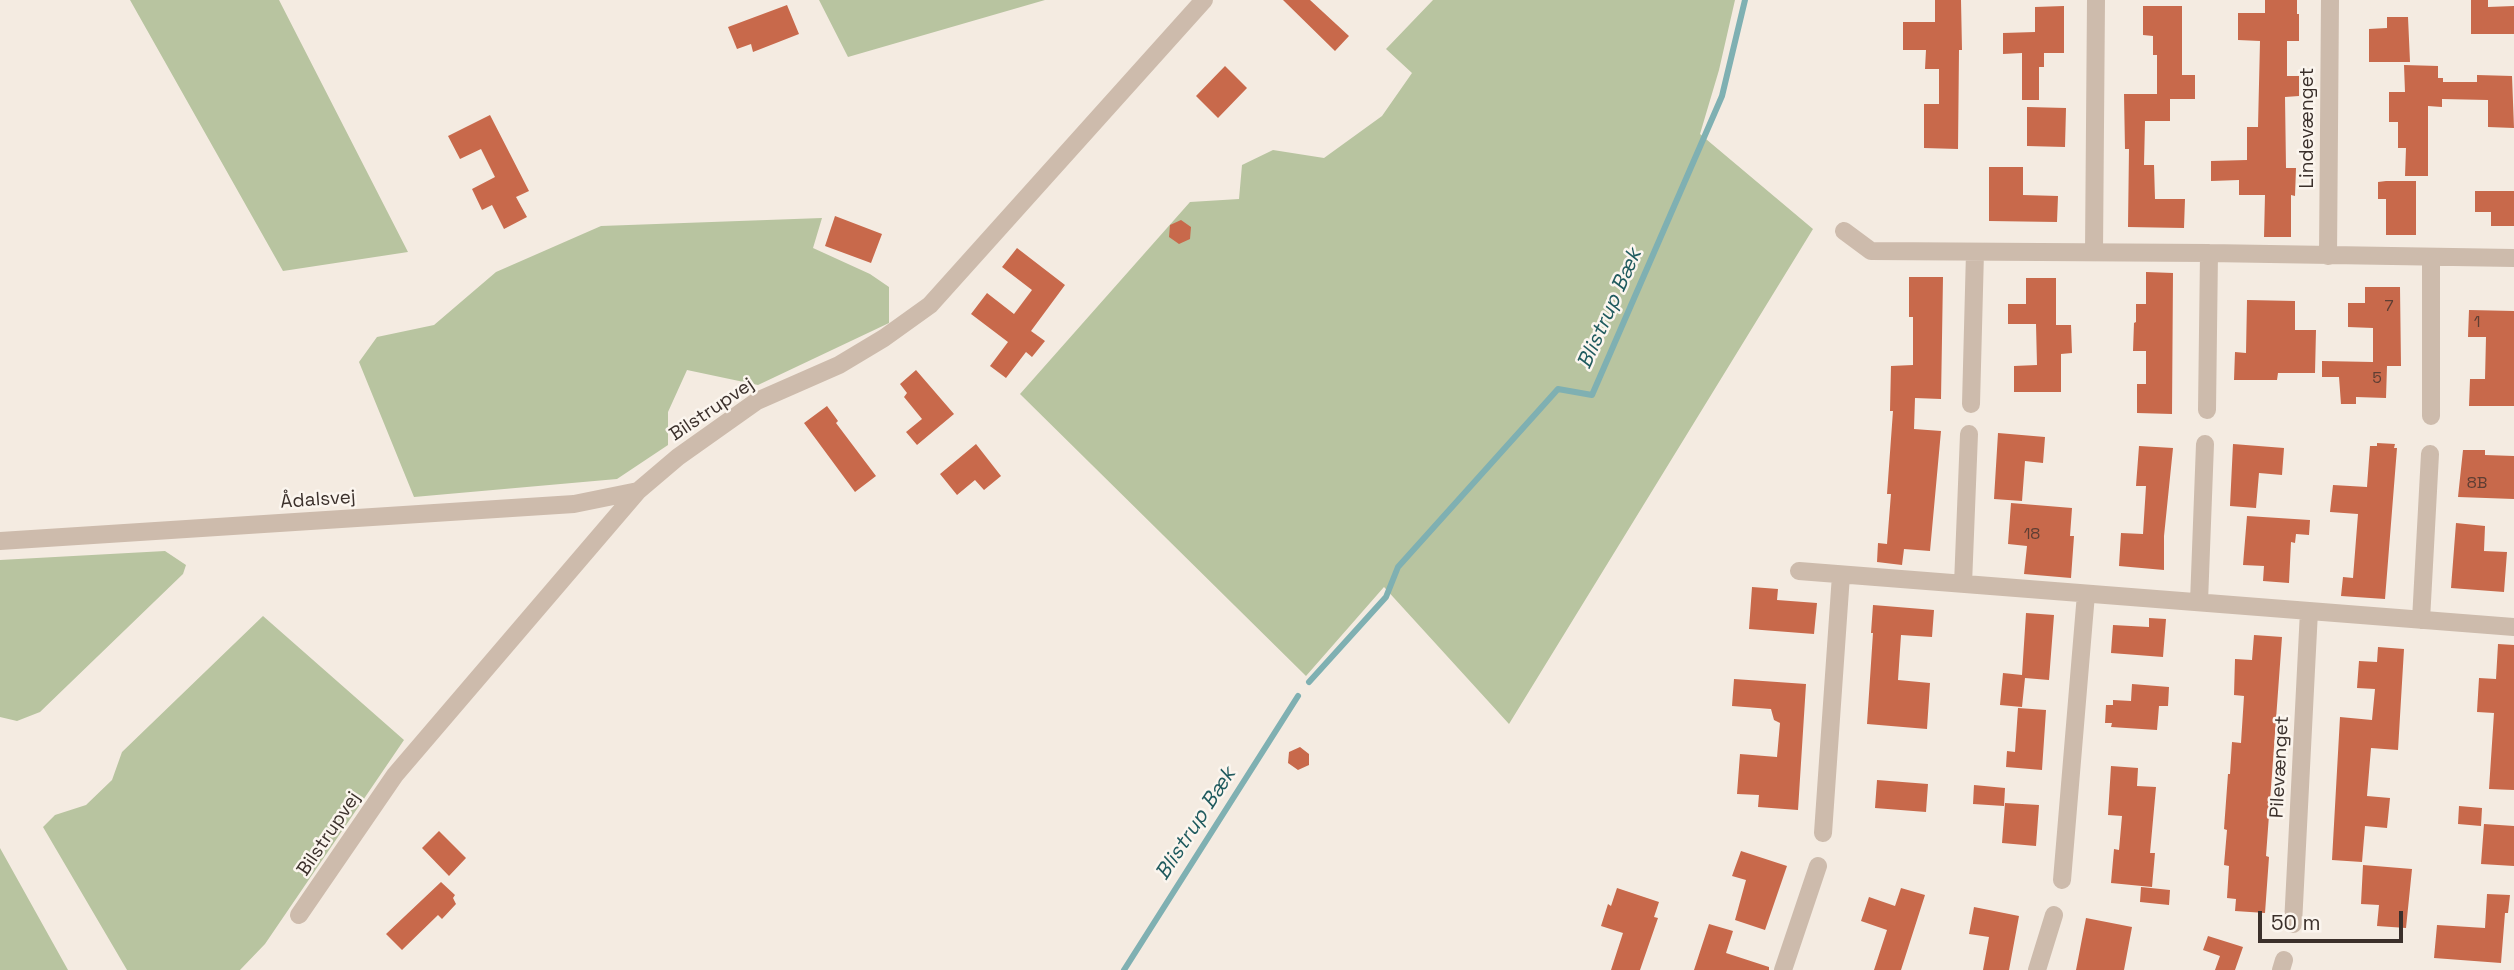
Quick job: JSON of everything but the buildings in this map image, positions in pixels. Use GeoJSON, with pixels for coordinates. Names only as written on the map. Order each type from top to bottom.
{"type":"FeatureCollection","features":[{"type":"Feature","properties":{"kind":"street","name":"Bilstrupvej"},"geometry":{"type":"LineString","coordinates":[[299,915],[395,775],[638,491],[678,457],[757,401],[839,365],[884,338],[930,305],[1204,0]]}},
{"type":"Feature","properties":{"kind":"street"},"geometry":{"type":"LineString","coordinates":[[2094,252],[2096,0]]}},
{"type":"Feature","properties":{"kind":"street","name":"Lindevænget"},"geometry":{"type":"LineString","coordinates":[[2328,256],[2330,0]]}},
{"type":"Feature","properties":{"kind":"street"},"geometry":{"type":"LineString","coordinates":[[1844,231],[1871,251],[2514,258]]}},
{"type":"Feature","properties":{"kind":"street"},"geometry":{"type":"LineString","coordinates":[[1971,404],[1975,252]]}},
{"type":"Feature","properties":{"kind":"street"},"geometry":{"type":"LineString","coordinates":[[2207,410],[2209,253]]}},
{"type":"Feature","properties":{"kind":"street"},"geometry":{"type":"LineString","coordinates":[[2431,258],[2431,416]]}},
{"type":"Feature","properties":{"kind":"street"},"geometry":{"type":"LineString","coordinates":[[1963,584],[1969,434]]}},
{"type":"Feature","properties":{"kind":"street"},"geometry":{"type":"LineString","coordinates":[[2199,602],[2205,444]]}},
{"type":"Feature","properties":{"kind":"street"},"geometry":{"type":"LineString","coordinates":[[2421,620],[2430,454]]}},
{"type":"Feature","properties":{"kind":"street","name":"Ådalsvej"},"geometry":{"type":"LineString","coordinates":[[0,541],[574,504],[638,491]]}},
{"type":"Feature","properties":{"kind":"street"},"geometry":{"type":"LineString","coordinates":[[1799,571],[2514,627]]}},
{"type":"Feature","properties":{"kind":"street"},"geometry":{"type":"LineString","coordinates":[[1823,833],[1841,575]]}},
{"type":"Feature","properties":{"kind":"street"},"geometry":{"type":"LineString","coordinates":[[2062,880],[2086,594]]}},
{"type":"Feature","properties":{"kind":"street","name":"Pilevænget"},"geometry":{"type":"LineString","coordinates":[[2293,924],[2309,611]]}},
{"type":"Feature","properties":{"kind":"street"},"geometry":{"type":"LineString","coordinates":[[1783,970],[1818,866]]}},
{"type":"Feature","properties":{"kind":"street"},"geometry":{"type":"LineString","coordinates":[[2036,970],[2054,915]]}},
{"type":"Feature","properties":{"kind":"green space"},"geometry":{"type":"Polygon","coordinates":[[[130,0],[279,0],[408,252],[283,271],[130,0]]]}},
{"type":"Feature","properties":{"kind":"green space"},"geometry":{"type":"Polygon","coordinates":[[[819,0],[1045,0],[848,57],[819,0]]]}},
{"type":"Feature","properties":{"kind":"green space"},"geometry":{"type":"Polygon","coordinates":[[[1433,0],[1735,0],[1719,70],[1700,134],[1813,229],[1509,724],[1384,587],[1306,676],[1020,394],[1190,202],[1239,199],[1242,165],[1273,150],[1324,158],[1382,116],[1412,73],[1386,49],[1433,0]]]}},
{"type":"Feature","properties":{"kind":"green space"},"geometry":{"type":"Polygon","coordinates":[[[822,218],[813,248],[870,274],[889,287],[889,323],[758,385],[687,370],[668,412],[668,445],[617,479],[414,497],[359,362],[377,337],[434,325],[496,272],[601,226],[822,218]]]}},
{"type":"Feature","properties":{"kind":"green space"},"geometry":{"type":"Polygon","coordinates":[[[165,551],[186,565],[183,574],[40,712],[17,721],[0,717],[0,560],[165,551]]]}},
{"type":"Feature","properties":{"kind":"green space"},"geometry":{"type":"Polygon","coordinates":[[[263,616],[404,740],[265,944],[240,970],[127,970],[43,827],[55,815],[86,805],[112,780],[122,752],[263,616]]]}},
{"type":"Feature","properties":{"kind":"green space"},"geometry":{"type":"Polygon","coordinates":[[[0,848],[68,970],[0,970],[0,848]]]}},
{"type":"Feature","properties":{"kind":"waterway","name":"Blistrup Bæk"},"geometry":{"type":"LineString","coordinates":[[1309,682],[1386,597],[1398,567],[1558,389],[1592,395],[1722,96],[1745,0]]}},
{"type":"Feature","properties":{"kind":"waterway","name":"Blistrup Bæk"},"geometry":{"type":"LineString","coordinates":[[1124,970],[1298,696]]}}]}
